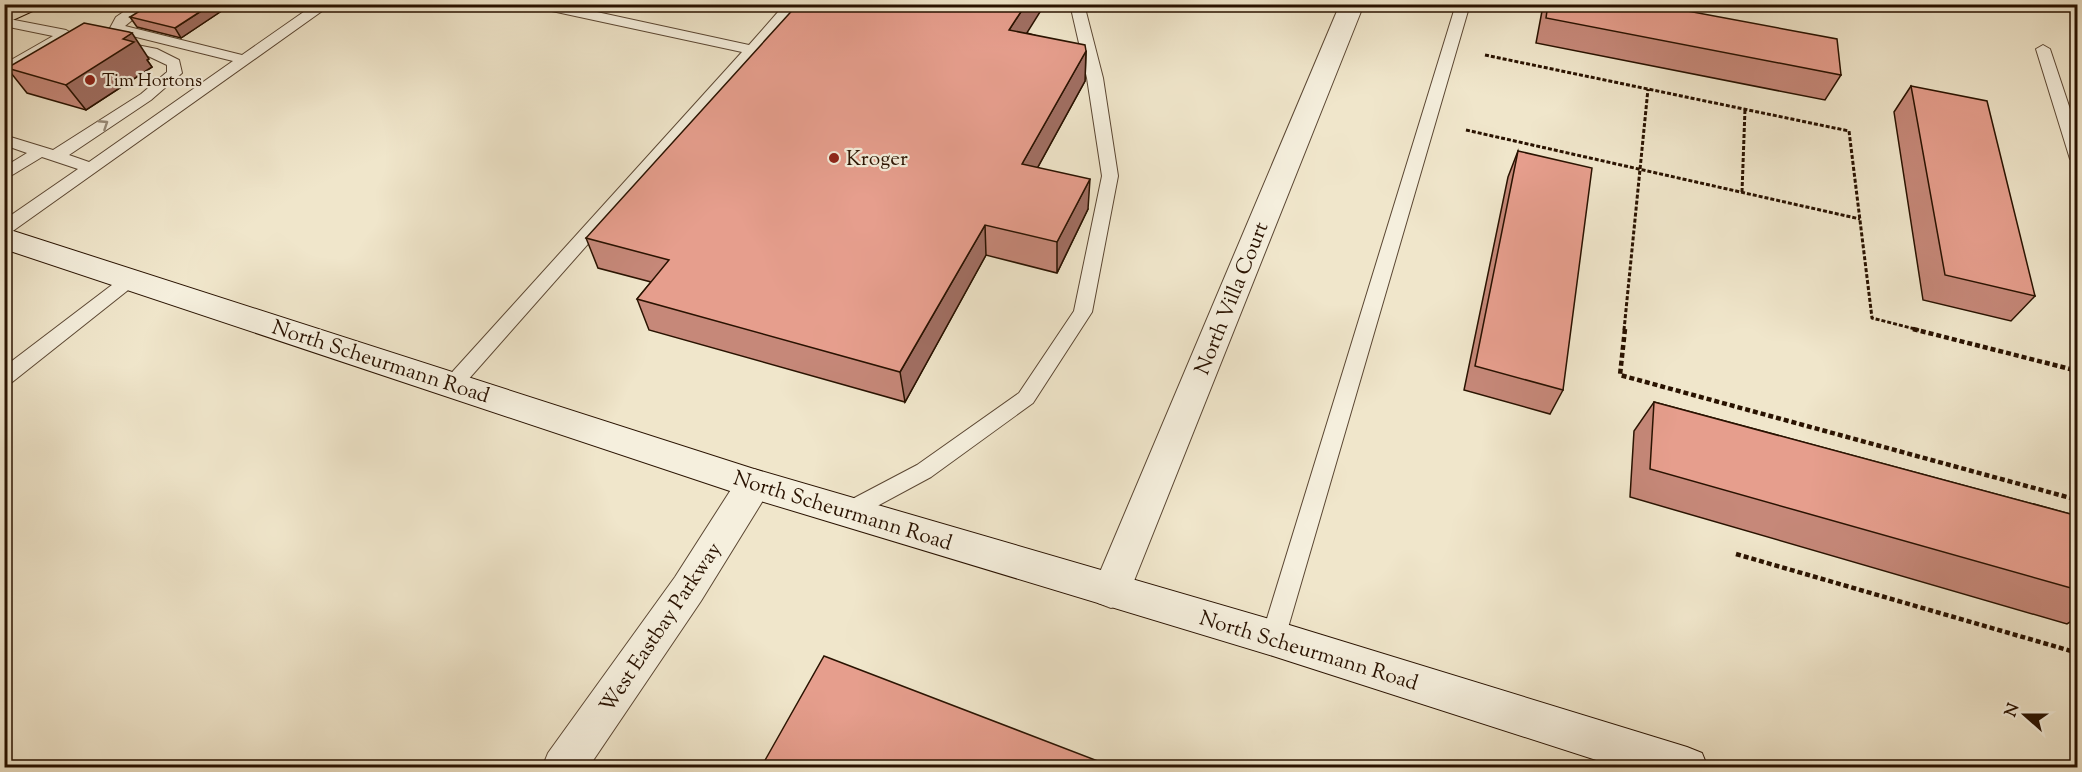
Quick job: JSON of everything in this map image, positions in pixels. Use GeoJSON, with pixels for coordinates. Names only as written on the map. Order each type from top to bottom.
{"type":"FeatureCollection","features":[{"type":"Feature","properties":{"kind":"highway"},"geometry":{"type":"LineString","coordinates":[[4,17],[29,4]]}},
{"type":"Feature","properties":{"kind":"street","name":"North Villa Court"},"geometry":{"type":"LineString","coordinates":[[1111,591],[1352,4]]}},
{"type":"Feature","properties":{"kind":"street","name":"North Scheurmann Road"},"geometry":{"type":"LineString","coordinates":[[4,238],[754,484],[1273,638],[1687,768]]}},
{"type":"Feature","properties":{"kind":"street","name":"West Eastbay Parkway"},"geometry":{"type":"LineString","coordinates":[[563,768],[688,589],[754,484]]}},
{"type":"Feature","properties":{"kind":"lane"},"geometry":{"type":"LineString","coordinates":[[145,4],[121,20],[117,28],[245,60]]}},
{"type":"Feature","properties":{"kind":"lane"},"geometry":{"type":"LineString","coordinates":[[4,229],[325,4]]}},
{"type":"Feature","properties":{"kind":"lane"},"geometry":{"type":"LineString","coordinates":[[538,4],[753,50]]}},
{"type":"Feature","properties":{"kind":"lane"},"geometry":{"type":"LineString","coordinates":[[452,385],[794,4]]}},
{"type":"Feature","properties":{"kind":"lane"},"geometry":{"type":"LineString","coordinates":[[847,512],[924,471],[1026,398],[1083,312],[1110,176],[1095,78],[1077,4]]}},
{"type":"Feature","properties":{"kind":"lane"},"geometry":{"type":"LineString","coordinates":[[1273,638],[1462,4]]}},
{"type":"Feature","properties":{"kind":"lane"},"geometry":{"type":"LineString","coordinates":[[4,22],[71,35],[4,70]]}},
{"type":"Feature","properties":{"kind":"lane"},"geometry":{"type":"LineString","coordinates":[[4,175],[48,154],[146,97],[175,73],[174,63],[152,52],[98,41]]}},
{"type":"Feature","properties":{"kind":"lane"},"geometry":{"type":"LineString","coordinates":[[2043,49],[2078,159]]}},
{"type":"Feature","properties":{"kind":"lane"},"geometry":{"type":"LineString","coordinates":[[4,140],[92,168]]}},
{"type":"Feature","properties":{"kind":"lane"},"geometry":{"type":"LineString","coordinates":[[4,378],[131,279]]}},
{"type":"Feature","properties":{"kind":"path"},"geometry":{"type":"LineString","coordinates":[[1485,55],[1849,131],[1872,318],[2078,371]]}},
{"type":"Feature","properties":{"kind":"path"},"geometry":{"type":"LineString","coordinates":[[1648,89],[1620,375],[2078,500]]}},
{"type":"Feature","properties":{"kind":"path"},"geometry":{"type":"LineString","coordinates":[[1742,192],[1745,109]]}},
{"type":"Feature","properties":{"kind":"path"},"geometry":{"type":"LineString","coordinates":[[1466,130],[1860,219]]}},
{"type":"Feature","properties":{"kind":"path"},"geometry":{"type":"LineString","coordinates":[[1736,554],[2078,653]]}},
{"type":"Feature","properties":{"kind":"building"},"geometry":{"type":"Polygon","coordinates":[[[151,4],[212,4],[175,28],[130,17],[151,4]]]}},
{"type":"Feature","properties":{"kind":"building"},"geometry":{"type":"Polygon","coordinates":[[[798,4],[1026,4],[1009,30],[1085,45],[1086,51],[1022,164],[1090,179],[1057,242],[985,225],[900,372],[637,299],[669,260],[586,238],[798,4]]]}},
{"type":"Feature","properties":{"kind":"building"},"geometry":{"type":"Polygon","coordinates":[[[1548,4],[1650,4],[1837,39],[1841,75],[1546,18],[1548,4]]]}},
{"type":"Feature","properties":{"kind":"building"},"geometry":{"type":"Polygon","coordinates":[[[84,23],[132,33],[123,39],[134,42],[66,85],[7,68],[84,23]]]}},
{"type":"Feature","properties":{"kind":"building"},"geometry":{"type":"Polygon","coordinates":[[[1911,86],[1987,101],[2035,296],[1945,275],[1911,86]]]}},
{"type":"Feature","properties":{"kind":"building"},"geometry":{"type":"Polygon","coordinates":[[[1518,151],[1592,168],[1563,390],[1475,366],[1518,151]]]}},
{"type":"Feature","properties":{"kind":"building"},"geometry":{"type":"Polygon","coordinates":[[[1654,402],[2078,516],[2078,590],[1650,469],[1654,402]]]}},
{"type":"Feature","properties":{"kind":"building"},"geometry":{"type":"Polygon","coordinates":[[[824,656],[1116,768],[779,768],[764,762],[824,656]]]}},
{"type":"Feature","properties":{"kind":"place","name":"Tim Hortons"},"geometry":{"type":"Point","coordinates":[90,80]}},
{"type":"Feature","properties":{"kind":"place","name":"Kroger"},"geometry":{"type":"Point","coordinates":[834,158]}}]}
